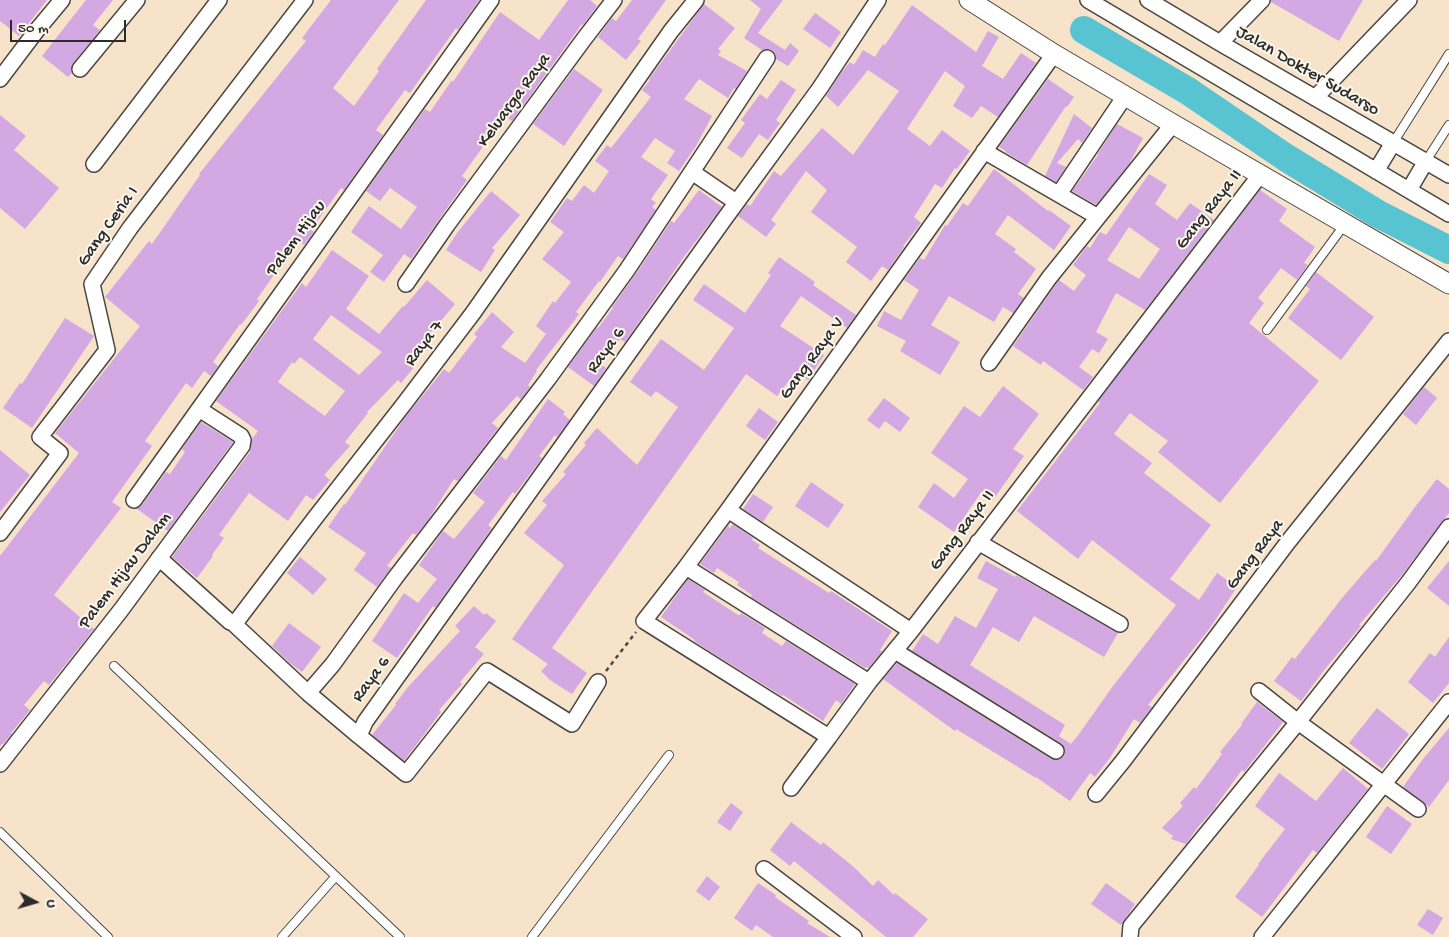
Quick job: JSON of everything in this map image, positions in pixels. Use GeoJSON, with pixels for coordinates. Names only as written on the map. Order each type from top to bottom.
{"type":"FeatureCollection","features":[{"type":"Feature","properties":{"kind":"street"},"geometry":{"type":"LineString","coordinates":[[0,79],[62,0]]}},
{"type":"Feature","properties":{"kind":"street"},"geometry":{"type":"LineString","coordinates":[[80,69],[137,0]]}},
{"type":"Feature","properties":{"kind":"street"},"geometry":{"type":"LineString","coordinates":[[94,164],[219,0]]}},
{"type":"Feature","properties":{"kind":"street","name":"Gang Ceria I"},"geometry":{"type":"LineString","coordinates":[[0,533],[60,453],[40,437],[107,350],[92,284],[130,228],[306,0]]}},
{"type":"Feature","properties":{"kind":"street","name":"Palem Hijau"},"geometry":{"type":"LineString","coordinates":[[134,500],[491,0]]}},
{"type":"Feature","properties":{"kind":"street","name":"Keluarga Raya"},"geometry":{"type":"LineString","coordinates":[[406,284],[447,225],[614,0]]}},
{"type":"Feature","properties":{"kind":"street","name":"Raya 7"},"geometry":{"type":"LineString","coordinates":[[233,623],[236,622],[461,328],[671,31],[696,0]]}},
{"type":"Feature","properties":{"kind":"street","name":"Raya 6"},"geometry":{"type":"LineString","coordinates":[[362,729],[736,202],[820,88],[878,0]]}},
{"type":"Feature","properties":{"kind":"street"},"geometry":{"type":"LineString","coordinates":[[969,0],[1054,54],[1449,284]]}},
{"type":"Feature","properties":{"kind":"street"},"geometry":{"type":"LineString","coordinates":[[1088,0],[1449,214]]}},
{"type":"Feature","properties":{"kind":"street","name":"Jalan Dokter Sudarso"},"geometry":{"type":"LineString","coordinates":[[1148,0],[1449,175]]}},
{"type":"Feature","properties":{"kind":"street"},"geometry":{"type":"LineString","coordinates":[[1220,43],[1262,0]]}},
{"type":"Feature","properties":{"kind":"street"},"geometry":{"type":"LineString","coordinates":[[1315,98],[1410,0]]}},
{"type":"Feature","properties":{"kind":"street","name":"Gang Raya V"},"geometry":{"type":"LineString","coordinates":[[644,621],[728,510],[1054,54]]}},
{"type":"Feature","properties":{"kind":"street","name":"Raya 6"},"geometry":{"type":"LineString","coordinates":[[308,694],[333,664],[395,578],[548,379],[627,270],[767,58]]}},
{"type":"Feature","properties":{"kind":"street"},"geometry":{"type":"LineString","coordinates":[[1059,194],[1125,96]]}},
{"type":"Feature","properties":{"kind":"street"},"geometry":{"type":"LineString","coordinates":[[989,363],[1049,278],[1173,124]]}},
{"type":"Feature","properties":{"kind":"street"},"geometry":{"type":"LineString","coordinates":[[1376,171],[1393,143]]}},
{"type":"Feature","properties":{"kind":"street"},"geometry":{"type":"LineString","coordinates":[[984,151],[1098,217]]}},
{"type":"Feature","properties":{"kind":"street"},"geometry":{"type":"LineString","coordinates":[[1409,190],[1426,161]]}},
{"type":"Feature","properties":{"kind":"street"},"geometry":{"type":"LineString","coordinates":[[692,172],[736,202]]}},
{"type":"Feature","properties":{"kind":"street","name":"Gang Raya II"},"geometry":{"type":"LineString","coordinates":[[791,788],[870,682],[911,632],[1260,174]]}},
{"type":"Feature","properties":{"kind":"street","name":"Gang Raya"},"geometry":{"type":"LineString","coordinates":[[1096,794],[1124,761],[1288,542],[1449,340]]}},
{"type":"Feature","properties":{"kind":"street","name":"Palem Hijau Dalam"},"geometry":{"type":"LineString","coordinates":[[0,764],[122,610],[242,446],[243,440],[241,436],[199,409]]}},
{"type":"Feature","properties":{"kind":"street"},"geometry":{"type":"LineString","coordinates":[[728,510],[911,632]]}},
{"type":"Feature","properties":{"kind":"street"},"geometry":{"type":"LineString","coordinates":[[1130,937],[1131,926],[1298,722],[1449,528]]}},
{"type":"Feature","properties":{"kind":"street"},"geometry":{"type":"LineString","coordinates":[[978,542],[1120,624]]}},
{"type":"Feature","properties":{"kind":"street"},"geometry":{"type":"LineString","coordinates":[[159,558],[233,623],[308,694],[362,729],[406,774],[488,670],[572,724],[598,682]]}},
{"type":"Feature","properties":{"kind":"street"},"geometry":{"type":"LineString","coordinates":[[686,567],[870,682]]}},
{"type":"Feature","properties":{"kind":"street"},"geometry":{"type":"LineString","coordinates":[[644,621],[829,737]]}},
{"type":"Feature","properties":{"kind":"street"},"geometry":{"type":"LineString","coordinates":[[895,651],[1056,751]]}},
{"type":"Feature","properties":{"kind":"street"},"geometry":{"type":"LineString","coordinates":[[1259,691],[1298,722],[1418,809]]}},
{"type":"Feature","properties":{"kind":"street"},"geometry":{"type":"LineString","coordinates":[[1262,937],[1449,702]]}},
{"type":"Feature","properties":{"kind":"street"},"geometry":{"type":"LineString","coordinates":[[764,869],[854,937]]}},
{"type":"Feature","properties":{"kind":"lane"},"geometry":{"type":"LineString","coordinates":[[1393,143],[1449,54]]}},
{"type":"Feature","properties":{"kind":"lane"},"geometry":{"type":"LineString","coordinates":[[1426,161],[1449,125]]}},
{"type":"Feature","properties":{"kind":"lane"},"geometry":{"type":"LineString","coordinates":[[1267,330],[1345,224]]}},
{"type":"Feature","properties":{"kind":"lane"},"geometry":{"type":"LineString","coordinates":[[114,666],[400,937]]}},
{"type":"Feature","properties":{"kind":"lane"},"geometry":{"type":"LineString","coordinates":[[532,937],[669,755]]}},
{"type":"Feature","properties":{"kind":"lane"},"geometry":{"type":"LineString","coordinates":[[0,832],[108,937]]}},
{"type":"Feature","properties":{"kind":"lane"},"geometry":{"type":"LineString","coordinates":[[282,937],[336,876]]}},
{"type":"Feature","properties":{"kind":"path"},"geometry":{"type":"LineString","coordinates":[[598,682],[644,621]]}},
{"type":"Feature","properties":{"kind":"building"},"geometry":{"type":"Polygon","coordinates":[[[0,0],[47,0],[19,36],[0,21],[0,0]]]}},
{"type":"Feature","properties":{"kind":"building"},"geometry":{"type":"Polygon","coordinates":[[[86,0],[113,0],[93,25],[100,30],[73,63],[72,73],[68,77],[42,56],[86,0]]]}},
{"type":"Feature","properties":{"kind":"building"},"geometry":{"type":"Polygon","coordinates":[[[331,0],[399,0],[333,88],[354,106],[379,71],[377,69],[426,0],[479,0],[458,30],[456,28],[410,93],[405,90],[376,130],[383,135],[344,190],[341,188],[311,230],[314,232],[304,245],[300,242],[290,256],[288,255],[257,299],[259,301],[213,362],[218,366],[211,376],[204,371],[192,388],[186,383],[145,441],[152,446],[112,502],[121,508],[54,595],[94,629],[49,685],[44,681],[24,705],[30,710],[12,734],[0,746],[0,556],[79,453],[55,433],[140,326],[105,297],[149,241],[152,244],[199,174],[306,41],[302,38],[331,0]]]}},
{"type":"Feature","properties":{"kind":"building"},"geometry":{"type":"Polygon","coordinates":[[[568,0],[590,0],[597,6],[512,121],[505,116],[462,176],[467,180],[411,259],[404,254],[384,282],[370,272],[383,255],[351,232],[369,206],[401,229],[417,207],[390,188],[380,201],[366,191],[425,109],[430,112],[452,80],[453,82],[500,12],[539,40],[568,0]]]}},
{"type":"Feature","properties":{"kind":"building"},"geometry":{"type":"Polygon","coordinates":[[[632,0],[666,0],[638,39],[641,41],[626,60],[598,37],[612,18],[616,21],[632,0]]]}},
{"type":"Feature","properties":{"kind":"building"},"geometry":{"type":"Polygon","coordinates":[[[750,0],[783,0],[758,33],[785,50],[790,43],[799,51],[788,66],[776,59],[775,53],[772,50],[762,50],[744,38],[761,9],[750,0]]]}},
{"type":"Feature","properties":{"kind":"building"},"geometry":{"type":"Polygon","coordinates":[[[1271,0],[1363,0],[1339,41],[1271,2],[1271,0]]]}},
{"type":"Feature","properties":{"kind":"building"},"geometry":{"type":"Polygon","coordinates":[[[704,4],[735,28],[718,49],[721,51],[718,55],[747,71],[728,98],[699,79],[684,99],[712,116],[696,146],[679,171],[667,163],[675,151],[655,138],[641,157],[668,175],[651,199],[656,203],[652,207],[656,210],[623,259],[618,256],[576,312],[579,314],[536,370],[528,385],[530,387],[521,399],[517,396],[492,423],[498,428],[458,481],[454,479],[428,520],[416,535],[413,533],[387,566],[391,568],[377,587],[354,570],[366,553],[328,527],[404,419],[444,369],[449,373],[477,337],[474,334],[492,312],[514,332],[501,347],[525,363],[546,334],[536,326],[553,301],[555,303],[571,282],[542,259],[564,232],[550,222],[567,198],[572,201],[584,185],[594,193],[609,171],[595,161],[607,145],[611,148],[651,97],[642,90],[704,4]]]}},
{"type":"Feature","properties":{"kind":"building"},"geometry":{"type":"Polygon","coordinates":[[[912,5],[976,52],[988,31],[999,37],[982,66],[1003,79],[1021,53],[1036,63],[998,117],[981,106],[972,118],[953,106],[965,86],[945,71],[907,129],[930,146],[942,130],[970,151],[957,169],[955,168],[942,188],[935,184],[914,217],[921,223],[903,246],[888,270],[882,266],[871,281],[846,262],[857,247],[811,212],[827,190],[806,171],[771,220],[776,224],[766,237],[738,216],[747,204],[750,206],[774,171],[781,176],[822,128],[853,155],[899,91],[868,70],[838,107],[826,96],[841,73],[850,62],[854,65],[863,50],[875,57],[912,5]]]}},
{"type":"Feature","properties":{"kind":"building"},"geometry":{"type":"Polygon","coordinates":[[[815,13],[841,32],[830,48],[803,29],[815,13]]]}},
{"type":"Feature","properties":{"kind":"building"},"geometry":{"type":"Polygon","coordinates":[[[574,69],[603,90],[564,146],[533,124],[574,69]]]}},
{"type":"Feature","properties":{"kind":"building"},"geometry":{"type":"Polygon","coordinates":[[[1048,79],[1074,97],[1027,165],[999,147],[1048,79]]]}},
{"type":"Feature","properties":{"kind":"building"},"geometry":{"type":"Polygon","coordinates":[[[781,80],[796,90],[776,120],[780,123],[768,140],[759,134],[742,158],[727,148],[745,123],[741,120],[760,94],[767,99],[781,80]]]}},
{"type":"Feature","properties":{"kind":"building"},"geometry":{"type":"Polygon","coordinates":[[[1074,114],[1092,128],[1082,143],[1078,139],[1057,163],[1066,167],[1056,182],[1045,176],[1074,114]]]}},
{"type":"Feature","properties":{"kind":"building"},"geometry":{"type":"Polygon","coordinates":[[[0,115],[26,136],[14,150],[59,188],[25,229],[0,208],[0,115]]]}},
{"type":"Feature","properties":{"kind":"building"},"geometry":{"type":"Polygon","coordinates":[[[1117,124],[1143,138],[1129,164],[1096,205],[1072,191],[1098,155],[1117,124]]]}},
{"type":"Feature","properties":{"kind":"building"},"geometry":{"type":"Polygon","coordinates":[[[994,169],[1048,211],[1071,226],[1054,250],[1008,215],[995,234],[1016,249],[1014,252],[1036,269],[1018,294],[1024,298],[1013,313],[1003,307],[994,322],[949,296],[931,325],[960,342],[940,375],[900,351],[906,341],[877,326],[884,311],[901,320],[919,290],[904,280],[920,258],[924,260],[945,225],[947,226],[963,203],[968,206],[994,169]]]}},
{"type":"Feature","properties":{"kind":"building"},"geometry":{"type":"Polygon","coordinates":[[[1149,174],[1167,185],[1155,204],[1177,220],[1190,203],[1214,220],[1145,310],[1116,293],[1096,332],[1108,339],[1099,353],[1092,349],[1079,367],[1093,377],[1083,390],[1043,361],[1041,365],[1013,346],[1059,280],[1074,291],[1086,275],[1073,265],[1087,246],[1090,248],[1100,232],[1106,235],[1149,174]],[[1129,227],[1107,260],[1139,279],[1160,249],[1129,227]]]}},
{"type":"Feature","properties":{"kind":"building"},"geometry":{"type":"Polygon","coordinates":[[[699,190],[722,207],[686,254],[625,342],[620,339],[602,365],[606,368],[594,386],[568,367],[613,308],[671,221],[674,223],[699,190]]]}},
{"type":"Feature","properties":{"kind":"building"},"geometry":{"type":"Polygon","coordinates":[[[1260,190],[1287,209],[1279,221],[1315,247],[1304,263],[1308,265],[1297,280],[1281,268],[1258,298],[1264,303],[1249,323],[1319,381],[1220,503],[1158,452],[1168,441],[1130,413],[1114,434],[1152,463],[1144,473],[1211,525],[1170,579],[1199,600],[1217,573],[1237,587],[1210,628],[1148,705],[1152,707],[1140,723],[1134,719],[1110,758],[1095,777],[1090,773],[1070,801],[1036,777],[956,729],[955,731],[883,679],[897,663],[1051,759],[1056,760],[1064,756],[1064,746],[1061,743],[912,651],[923,634],[938,644],[955,616],[976,628],[998,589],[977,578],[986,561],[1015,577],[1016,575],[1118,633],[1104,657],[1034,616],[1019,642],[993,627],[970,665],[1065,725],[1059,736],[1071,744],[1079,734],[1113,686],[1176,605],[1092,540],[1078,559],[1017,511],[1100,403],[1098,401],[1260,190]]]}},
{"type":"Feature","properties":{"kind":"building"},"geometry":{"type":"Polygon","coordinates":[[[491,191],[520,215],[492,248],[495,250],[481,272],[446,250],[457,233],[491,191]]]}},
{"type":"Feature","properties":{"kind":"building"},"geometry":{"type":"Polygon","coordinates":[[[332,250],[369,276],[346,309],[379,334],[427,280],[455,304],[408,360],[415,366],[401,383],[398,380],[367,412],[345,442],[350,446],[324,475],[330,480],[313,500],[306,495],[288,521],[249,493],[219,535],[224,538],[197,578],[172,557],[250,452],[252,439],[258,431],[216,401],[302,283],[306,287],[332,250]],[[331,315],[313,339],[359,375],[382,352],[331,315]],[[300,357],[294,364],[292,362],[278,382],[325,416],[345,391],[300,357]]]}},
{"type":"Feature","properties":{"kind":"building"},"geometry":{"type":"Polygon","coordinates":[[[779,257],[815,282],[813,285],[856,315],[847,328],[801,296],[780,326],[824,355],[808,380],[796,372],[777,396],[746,374],[552,648],[587,673],[572,694],[550,680],[541,671],[548,664],[512,639],[564,565],[524,533],[547,505],[542,501],[566,474],[563,472],[586,445],[584,443],[597,428],[637,465],[678,407],[656,391],[651,397],[630,382],[661,339],[704,370],[734,328],[693,300],[704,284],[745,313],[771,275],[768,273],[779,257]]]}},
{"type":"Feature","properties":{"kind":"building"},"geometry":{"type":"Polygon","coordinates":[[[1316,272],[1374,317],[1341,360],[1288,318],[1310,289],[1306,286],[1316,272]]]}},
{"type":"Feature","properties":{"kind":"building"},"geometry":{"type":"Polygon","coordinates":[[[65,318],[94,336],[32,428],[3,408],[20,383],[22,384],[65,318]]]}},
{"type":"Feature","properties":{"kind":"building"},"geometry":{"type":"Polygon","coordinates":[[[1003,386],[1039,414],[1013,449],[1024,456],[993,500],[982,491],[954,532],[918,507],[934,483],[954,498],[968,479],[931,453],[964,406],[980,417],[1003,386]]]}},
{"type":"Feature","properties":{"kind":"building"},"geometry":{"type":"Polygon","coordinates":[[[1424,387],[1437,398],[1416,425],[1403,414],[1424,387]]]}},
{"type":"Feature","properties":{"kind":"building"},"geometry":{"type":"Polygon","coordinates":[[[884,398],[910,418],[900,432],[885,421],[879,429],[867,420],[884,398]]]}},
{"type":"Feature","properties":{"kind":"building"},"geometry":{"type":"Polygon","coordinates":[[[548,399],[565,412],[563,414],[570,420],[557,437],[555,435],[539,456],[542,458],[515,494],[513,492],[488,525],[492,528],[435,608],[433,606],[397,658],[372,641],[404,593],[418,603],[437,579],[419,565],[443,531],[454,539],[485,502],[473,493],[501,456],[506,460],[548,399]]]}},
{"type":"Feature","properties":{"kind":"building"},"geometry":{"type":"Polygon","coordinates":[[[759,408],[778,422],[765,440],[746,426],[759,408]]]}},
{"type":"Feature","properties":{"kind":"building"},"geometry":{"type":"Polygon","coordinates":[[[201,422],[233,442],[168,531],[137,509],[166,472],[170,474],[185,452],[182,449],[201,422]]]}},
{"type":"Feature","properties":{"kind":"building"},"geometry":{"type":"Polygon","coordinates":[[[0,450],[30,475],[0,512],[0,450]]]}},
{"type":"Feature","properties":{"kind":"building"},"geometry":{"type":"Polygon","coordinates":[[[1437,479],[1449,489],[1449,513],[1301,701],[1274,681],[1292,657],[1295,659],[1342,598],[1376,561],[1437,479]]]}},
{"type":"Feature","properties":{"kind":"building"},"geometry":{"type":"Polygon","coordinates":[[[811,482],[844,505],[828,528],[795,506],[811,482]]]}},
{"type":"Feature","properties":{"kind":"building"},"geometry":{"type":"Polygon","coordinates":[[[753,494],[773,507],[763,522],[743,509],[753,494]]]}},
{"type":"Feature","properties":{"kind":"building"},"geometry":{"type":"Polygon","coordinates":[[[733,524],[753,538],[752,540],[760,545],[758,548],[829,593],[831,591],[892,631],[880,650],[882,652],[868,668],[865,668],[751,597],[752,595],[737,585],[739,582],[717,568],[714,573],[700,564],[728,526],[730,528],[733,524]]]}},
{"type":"Feature","properties":{"kind":"building"},"geometry":{"type":"Polygon","coordinates":[[[300,557],[327,579],[313,595],[287,573],[300,557]]]}},
{"type":"Feature","properties":{"kind":"building"},"geometry":{"type":"Polygon","coordinates":[[[1449,561],[1449,606],[1427,588],[1449,561]]]}},
{"type":"Feature","properties":{"kind":"building"},"geometry":{"type":"Polygon","coordinates":[[[688,579],[705,590],[703,592],[738,615],[741,613],[765,628],[762,633],[782,646],[786,641],[855,684],[841,704],[836,700],[823,721],[711,652],[661,617],[688,579]]]}},
{"type":"Feature","properties":{"kind":"building"},"geometry":{"type":"Polygon","coordinates":[[[474,606],[484,615],[486,613],[496,621],[475,647],[484,654],[460,682],[462,684],[439,710],[441,712],[404,761],[372,735],[408,687],[460,631],[455,626],[474,606]]]}},
{"type":"Feature","properties":{"kind":"building"},"geometry":{"type":"Polygon","coordinates":[[[289,623],[321,647],[302,672],[272,646],[289,623]]]}},
{"type":"Feature","properties":{"kind":"building"},"geometry":{"type":"Polygon","coordinates":[[[1449,637],[1449,683],[1433,703],[1408,682],[1430,653],[1435,657],[1449,637]]]}},
{"type":"Feature","properties":{"kind":"building"},"geometry":{"type":"Polygon","coordinates":[[[1257,702],[1283,722],[1244,772],[1242,770],[1216,807],[1186,844],[1171,839],[1173,836],[1162,828],[1183,806],[1180,803],[1194,787],[1196,789],[1222,754],[1220,752],[1242,725],[1257,702]]]}},
{"type":"Feature","properties":{"kind":"building"},"geometry":{"type":"Polygon","coordinates":[[[1377,708],[1409,734],[1382,769],[1349,743],[1377,708]]]}},
{"type":"Feature","properties":{"kind":"building"},"geometry":{"type":"Polygon","coordinates":[[[1449,728],[1449,780],[1429,807],[1403,787],[1449,728]]]}},
{"type":"Feature","properties":{"kind":"building"},"geometry":{"type":"Polygon","coordinates":[[[1343,768],[1368,789],[1317,853],[1313,850],[1262,917],[1235,897],[1285,829],[1255,806],[1279,773],[1316,801],[1343,768]]]}},
{"type":"Feature","properties":{"kind":"building"},"geometry":{"type":"Polygon","coordinates":[[[731,803],[743,812],[730,831],[717,822],[731,803]]]}},
{"type":"Feature","properties":{"kind":"building"},"geometry":{"type":"Polygon","coordinates":[[[1387,806],[1412,824],[1391,854],[1366,837],[1387,806]]]}},
{"type":"Feature","properties":{"kind":"building"},"geometry":{"type":"Polygon","coordinates":[[[791,822],[821,845],[823,842],[855,868],[873,886],[878,880],[894,895],[895,893],[928,919],[913,937],[886,937],[794,861],[790,866],[770,850],[791,822]]]}},
{"type":"Feature","properties":{"kind":"building"},"geometry":{"type":"Polygon","coordinates":[[[707,876],[720,887],[709,901],[696,891],[707,876]]]}},
{"type":"Feature","properties":{"kind":"building"},"geometry":{"type":"Polygon","coordinates":[[[758,883],[809,921],[807,923],[830,937],[773,937],[756,925],[752,931],[734,918],[758,883]]]}},
{"type":"Feature","properties":{"kind":"building"},"geometry":{"type":"Polygon","coordinates":[[[1106,883],[1135,904],[1121,925],[1091,904],[1106,883]]]}},
{"type":"Feature","properties":{"kind":"building"},"geometry":{"type":"Polygon","coordinates":[[[1428,909],[1443,918],[1433,935],[1417,925],[1428,909]]]}},
{"type":"Feature","properties":{"kind":"waterway"},"geometry":{"type":"LineString","coordinates":[[1084,30],[1188,91],[1285,157],[1378,214],[1449,250]]}}]}
